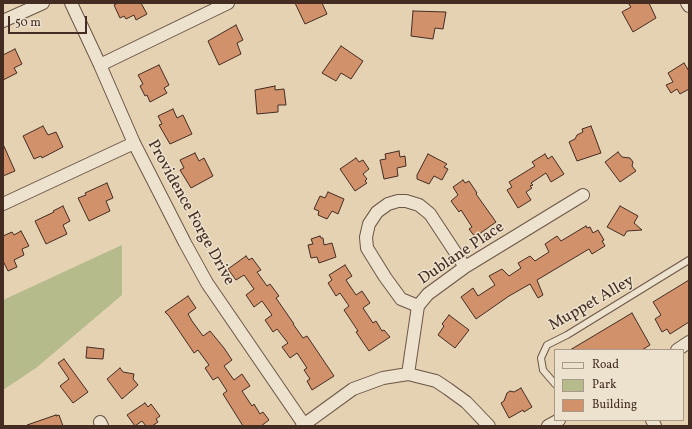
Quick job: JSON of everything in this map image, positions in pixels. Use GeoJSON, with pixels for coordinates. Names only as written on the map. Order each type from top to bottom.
{"type":"FeatureCollection","features":[{"type":"Feature","properties":{"kind":"street"},"geometry":{"type":"LineString","coordinates":[[3,21],[43,3]]}},
{"type":"Feature","properties":{"kind":"street","name":"Providence Forge Drive"},"geometry":{"type":"LineString","coordinates":[[71,3],[134,143],[207,283],[304,426]]}},
{"type":"Feature","properties":{"kind":"street"},"geometry":{"type":"LineString","coordinates":[[100,65],[228,3]]}},
{"type":"Feature","properties":{"kind":"street"},"geometry":{"type":"LineString","coordinates":[[3,204],[134,143]]}},
{"type":"Feature","properties":{"kind":"street","name":"Dublane Place"},"geometry":{"type":"LineString","coordinates":[[408,374],[418,306],[428,294],[465,267],[583,195]]}},
{"type":"Feature","properties":{"kind":"street"},"geometry":{"type":"LineString","coordinates":[[418,306],[401,299],[367,248],[366,238],[369,224],[377,212],[388,204],[398,201],[406,201],[419,205],[430,214],[465,267]]}},
{"type":"Feature","properties":{"kind":"street"},"geometry":{"type":"LineString","coordinates":[[678,349],[689,342]]}},
{"type":"Feature","properties":{"kind":"street"},"geometry":{"type":"LineString","coordinates":[[304,426],[353,389],[383,378],[408,374],[436,381],[466,402],[489,426]]}},
{"type":"Feature","properties":{"kind":"street"},"geometry":{"type":"LineString","coordinates":[[548,426],[557,421]]}},
{"type":"Feature","properties":{"kind":"lane","name":"Muppet Alley"},"geometry":{"type":"LineString","coordinates":[[554,383],[543,370],[541,358],[547,345],[567,335],[689,260]]}},
{"type":"Feature","properties":{"kind":"green space"},"geometry":{"type":"Polygon","coordinates":[[[122,245],[122,295],[36,368],[3,390],[3,300],[122,245]]]}},
{"type":"Feature","properties":{"kind":"building"},"geometry":{"type":"Polygon","coordinates":[[[118,3],[141,3],[147,14],[136,20],[134,15],[126,19],[124,16],[120,18],[114,5],[118,3]]]}},
{"type":"Feature","properties":{"kind":"building"},"geometry":{"type":"Polygon","coordinates":[[[295,3],[322,3],[327,14],[305,24],[295,3]]]}},
{"type":"Feature","properties":{"kind":"building"},"geometry":{"type":"Polygon","coordinates":[[[628,3],[649,3],[656,18],[633,32],[622,12],[631,7],[628,3]]]}},
{"type":"Feature","properties":{"kind":"building"},"geometry":{"type":"Polygon","coordinates":[[[413,11],[446,12],[443,29],[435,28],[433,39],[411,36],[413,11]]]}},
{"type":"Feature","properties":{"kind":"building"},"geometry":{"type":"Polygon","coordinates":[[[236,25],[243,40],[237,43],[241,54],[219,65],[208,41],[236,25]]]}},
{"type":"Feature","properties":{"kind":"building"},"geometry":{"type":"Polygon","coordinates":[[[341,46],[363,61],[351,79],[341,73],[336,81],[322,73],[341,46]]]}},
{"type":"Feature","properties":{"kind":"building"},"geometry":{"type":"Polygon","coordinates":[[[15,49],[22,64],[14,68],[17,73],[3,80],[3,55],[15,49]]]}},
{"type":"Feature","properties":{"kind":"building"},"geometry":{"type":"Polygon","coordinates":[[[684,63],[689,71],[689,89],[680,94],[677,89],[671,93],[666,85],[673,82],[668,73],[684,63]]]}},
{"type":"Feature","properties":{"kind":"building"},"geometry":{"type":"Polygon","coordinates":[[[159,65],[169,85],[164,88],[167,93],[150,102],[140,86],[143,84],[138,75],[159,65]]]}},
{"type":"Feature","properties":{"kind":"building"},"geometry":{"type":"Polygon","coordinates":[[[275,86],[275,90],[284,89],[286,105],[278,105],[278,112],[257,114],[255,90],[275,86]]]}},
{"type":"Feature","properties":{"kind":"building"},"geometry":{"type":"Polygon","coordinates":[[[173,109],[177,118],[183,115],[192,134],[170,144],[159,125],[162,124],[158,116],[173,109]]]}},
{"type":"Feature","properties":{"kind":"building"},"geometry":{"type":"Polygon","coordinates":[[[43,126],[48,135],[56,132],[63,147],[42,158],[41,156],[34,159],[23,136],[43,126]]]}},
{"type":"Feature","properties":{"kind":"building"},"geometry":{"type":"Polygon","coordinates":[[[591,126],[601,153],[577,161],[569,142],[583,132],[582,129],[591,126]]]}},
{"type":"Feature","properties":{"kind":"building"},"geometry":{"type":"Polygon","coordinates":[[[3,144],[15,171],[3,176],[3,144]]]}},
{"type":"Feature","properties":{"kind":"building"},"geometry":{"type":"Polygon","coordinates":[[[399,151],[400,157],[405,156],[406,166],[397,168],[398,176],[384,179],[380,160],[386,159],[385,154],[399,151]]]}},
{"type":"Feature","properties":{"kind":"building"},"geometry":{"type":"Polygon","coordinates":[[[618,152],[622,157],[630,158],[633,162],[632,166],[636,171],[620,182],[605,162],[618,152]]]}},
{"type":"Feature","properties":{"kind":"building"},"geometry":{"type":"Polygon","coordinates":[[[195,153],[199,161],[204,158],[213,176],[191,188],[180,170],[184,168],[180,160],[195,153]]]}},
{"type":"Feature","properties":{"kind":"building"},"geometry":{"type":"Polygon","coordinates":[[[428,154],[447,164],[444,167],[448,169],[442,180],[434,176],[429,184],[417,179],[417,175],[428,154]]]}},
{"type":"Feature","properties":{"kind":"building"},"geometry":{"type":"Polygon","coordinates":[[[545,154],[548,159],[552,156],[564,174],[551,182],[546,173],[531,183],[533,185],[530,186],[532,188],[526,192],[531,200],[518,208],[507,190],[512,187],[509,182],[535,166],[532,162],[545,154]]]}},
{"type":"Feature","properties":{"kind":"building"},"geometry":{"type":"Polygon","coordinates":[[[356,158],[359,162],[363,160],[369,169],[363,174],[367,179],[365,181],[367,183],[355,191],[340,169],[356,158]]]}},
{"type":"Feature","properties":{"kind":"building"},"geometry":{"type":"Polygon","coordinates":[[[463,180],[465,183],[469,181],[477,193],[476,194],[496,222],[475,237],[469,229],[472,227],[461,210],[459,212],[451,201],[458,195],[453,187],[463,180]]]}},
{"type":"Feature","properties":{"kind":"building"},"geometry":{"type":"Polygon","coordinates":[[[107,183],[113,198],[106,201],[110,211],[89,221],[78,198],[86,195],[85,193],[107,183]]]}},
{"type":"Feature","properties":{"kind":"building"},"geometry":{"type":"Polygon","coordinates":[[[328,192],[344,199],[338,214],[332,211],[327,219],[318,215],[319,211],[314,209],[320,196],[325,198],[328,192]]]}},
{"type":"Feature","properties":{"kind":"building"},"geometry":{"type":"Polygon","coordinates":[[[63,206],[70,221],[63,225],[67,234],[46,244],[35,221],[63,206]]]}},
{"type":"Feature","properties":{"kind":"building"},"geometry":{"type":"Polygon","coordinates":[[[620,206],[638,216],[634,223],[642,230],[627,231],[624,236],[607,227],[620,206]]]}},
{"type":"Feature","properties":{"kind":"building"},"geometry":{"type":"Polygon","coordinates":[[[586,226],[587,228],[590,227],[593,233],[598,230],[604,240],[602,241],[605,246],[592,254],[589,249],[537,280],[543,295],[538,298],[530,284],[509,296],[476,319],[461,297],[473,288],[478,296],[495,285],[489,276],[502,269],[509,276],[521,268],[518,263],[530,256],[535,261],[549,252],[545,244],[557,236],[561,241],[586,226]]]}},
{"type":"Feature","properties":{"kind":"building"},"geometry":{"type":"Polygon","coordinates":[[[21,231],[29,246],[22,249],[24,255],[14,260],[17,267],[8,271],[3,261],[3,236],[12,232],[14,235],[21,231]]]}},
{"type":"Feature","properties":{"kind":"building"},"geometry":{"type":"Polygon","coordinates":[[[320,236],[323,238],[324,245],[332,243],[336,257],[319,263],[317,257],[311,258],[308,245],[313,244],[311,239],[320,236]]]}},
{"type":"Feature","properties":{"kind":"building"},"geometry":{"type":"Polygon","coordinates":[[[246,256],[249,260],[252,258],[261,270],[257,272],[267,286],[270,284],[279,296],[276,298],[293,324],[303,338],[307,336],[334,376],[312,390],[307,381],[310,379],[304,370],[307,368],[297,353],[290,358],[282,347],[288,343],[277,329],[273,332],[265,320],[272,315],[262,301],[254,307],[246,295],[254,289],[244,275],[236,280],[228,269],[246,256]]]}},
{"type":"Feature","properties":{"kind":"building"},"geometry":{"type":"Polygon","coordinates":[[[345,265],[352,276],[346,280],[356,295],[362,291],[370,303],[363,308],[373,323],[376,321],[382,331],[384,330],[390,337],[369,351],[356,332],[358,331],[344,310],[349,306],[340,293],[336,296],[328,283],[332,280],[329,275],[345,265]]]}},
{"type":"Feature","properties":{"kind":"building"},"geometry":{"type":"Polygon","coordinates":[[[689,280],[689,322],[670,334],[667,329],[662,332],[655,319],[661,315],[653,302],[689,280]]]}},
{"type":"Feature","properties":{"kind":"building"},"geometry":{"type":"Polygon","coordinates":[[[188,296],[196,308],[188,314],[192,321],[203,336],[210,331],[224,348],[232,360],[224,366],[234,380],[242,374],[250,386],[242,391],[252,406],[254,404],[260,414],[263,412],[269,420],[261,426],[243,426],[223,394],[227,391],[218,377],[213,380],[205,368],[209,365],[198,350],[194,353],[165,312],[188,296]]]}},
{"type":"Feature","properties":{"kind":"building"},"geometry":{"type":"Polygon","coordinates":[[[632,313],[650,345],[644,349],[572,349],[632,313]]]}},
{"type":"Feature","properties":{"kind":"building"},"geometry":{"type":"Polygon","coordinates":[[[449,315],[469,330],[455,348],[438,335],[444,326],[442,324],[449,315]]]}},
{"type":"Feature","properties":{"kind":"building"},"geometry":{"type":"Polygon","coordinates":[[[87,347],[104,349],[103,359],[86,358],[87,347]]]}},
{"type":"Feature","properties":{"kind":"building"},"geometry":{"type":"Polygon","coordinates":[[[64,359],[88,392],[73,403],[60,386],[69,379],[58,363],[64,359]]]}},
{"type":"Feature","properties":{"kind":"building"},"geometry":{"type":"Polygon","coordinates":[[[120,368],[123,372],[134,374],[133,379],[138,385],[122,399],[107,379],[120,368]]]}},
{"type":"Feature","properties":{"kind":"building"},"geometry":{"type":"Polygon","coordinates":[[[521,388],[532,407],[509,418],[501,403],[504,401],[507,393],[510,391],[514,392],[521,388]]]}},
{"type":"Feature","properties":{"kind":"building"},"geometry":{"type":"Polygon","coordinates":[[[145,403],[148,407],[151,404],[160,416],[156,419],[158,422],[152,426],[146,426],[142,421],[135,426],[127,415],[145,403]]]}},
{"type":"Feature","properties":{"kind":"building"},"geometry":{"type":"Polygon","coordinates":[[[59,415],[63,426],[27,426],[27,425],[59,415]]]}}]}
